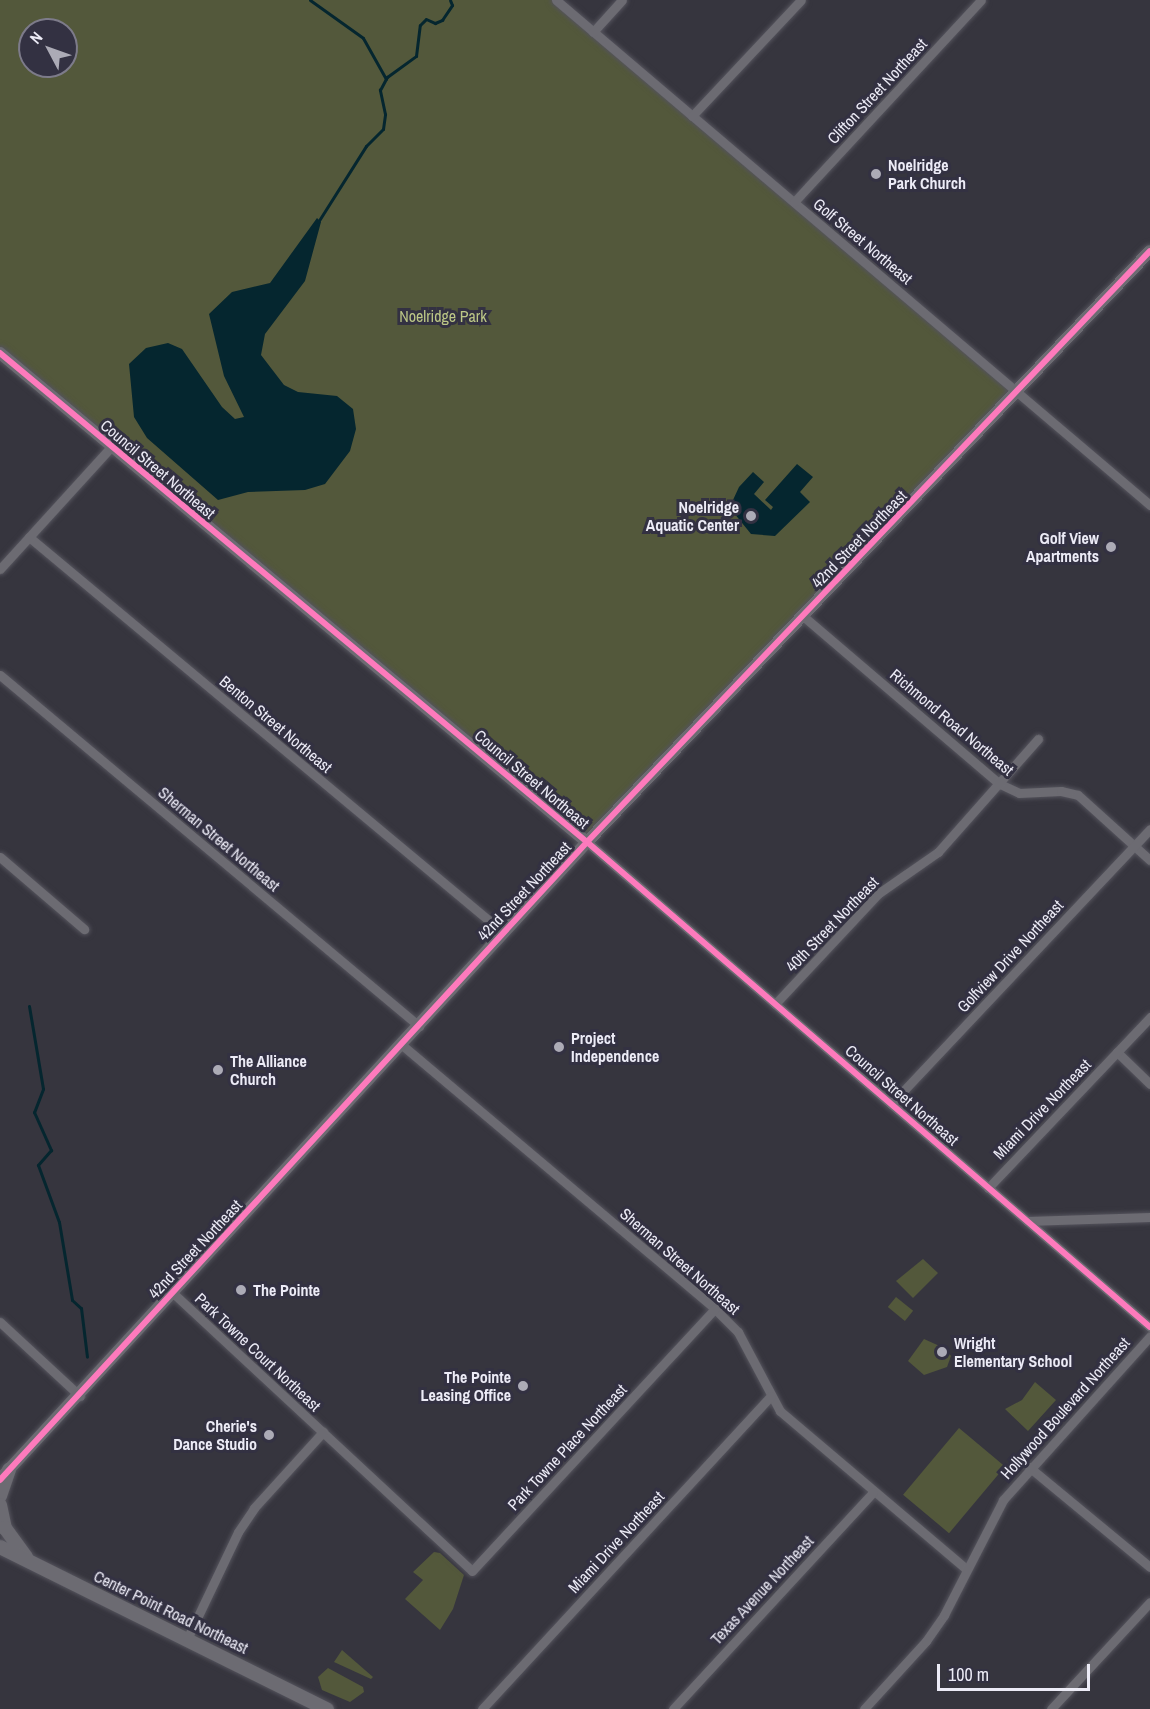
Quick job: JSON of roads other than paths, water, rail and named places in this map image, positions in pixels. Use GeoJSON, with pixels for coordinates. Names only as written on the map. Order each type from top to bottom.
{"type":"FeatureCollection","features":[{"type":"Feature","properties":{"kind":"main road"},"geometry":{"type":"LineString","coordinates":[[0,1496],[4,1475]]}},
{"type":"Feature","properties":{"kind":"main road"},"geometry":{"type":"LineString","coordinates":[[0,1505],[10,1537],[29,1561]]}},
{"type":"Feature","properties":{"kind":"main road","name":"Center Point Road Northeast"},"geometry":{"type":"LineString","coordinates":[[0,1547],[188,1637],[327,1709]]}},
{"type":"Feature","properties":{"kind":"street","name":"Golf Street Northeast"},"geometry":{"type":"LineString","coordinates":[[556,0],[1150,504]]}},
{"type":"Feature","properties":{"kind":"street"},"geometry":{"type":"LineString","coordinates":[[593,32],[622,0]]}},
{"type":"Feature","properties":{"kind":"street"},"geometry":{"type":"LineString","coordinates":[[692,116],[801,0]]}},
{"type":"Feature","properties":{"kind":"street","name":"Clifton Street Northeast"},"geometry":{"type":"LineString","coordinates":[[794,202],[981,0]]}},
{"type":"Feature","properties":{"kind":"street","name":"42nd Street Northeast"},"geometry":{"type":"LineString","coordinates":[[4,1475],[80,1396],[587,842],[1150,251]]}},
{"type":"Feature","properties":{"kind":"street","name":"Council Street Northeast"},"geometry":{"type":"LineString","coordinates":[[0,353],[587,842],[1150,1327]]}},
{"type":"Feature","properties":{"kind":"street"},"geometry":{"type":"LineString","coordinates":[[0,569],[111,447]]}},
{"type":"Feature","properties":{"kind":"street","name":"Benton Street Northeast"},"geometry":{"type":"LineString","coordinates":[[29,537],[504,933]]}},
{"type":"Feature","properties":{"kind":"street","name":"Richmond Road Northeast"},"geometry":{"type":"LineString","coordinates":[[803,616],[999,783],[1019,793],[1061,791],[1078,795],[1150,860]]}},
{"type":"Feature","properties":{"kind":"street","name":"Sherman Street Northeast"},"geometry":{"type":"LineString","coordinates":[[0,675],[419,1026]]}},
{"type":"Feature","properties":{"kind":"street","name":"40th Street Northeast"},"geometry":{"type":"LineString","coordinates":[[775,1004],[879,893],[938,852],[1038,738]]}},
{"type":"Feature","properties":{"kind":"street","name":"Golfview Drive Northeast"},"geometry":{"type":"LineString","coordinates":[[891,1104],[1150,829]]}},
{"type":"Feature","properties":{"kind":"street"},"geometry":{"type":"LineString","coordinates":[[0,857],[84,929]]}},
{"type":"Feature","properties":{"kind":"street","name":"Miami Drive Northeast"},"geometry":{"type":"LineString","coordinates":[[988,1188],[1150,1017]]}},
{"type":"Feature","properties":{"kind":"street","name":"Sherman Street Northeast"},"geometry":{"type":"LineString","coordinates":[[402,1045],[715,1308],[738,1332],[780,1411],[966,1569]]}},
{"type":"Feature","properties":{"kind":"street"},"geometry":{"type":"LineString","coordinates":[[1117,1052],[1150,1084]]}},
{"type":"Feature","properties":{"kind":"street"},"geometry":{"type":"LineString","coordinates":[[1027,1221],[1150,1217]]}},
{"type":"Feature","properties":{"kind":"street","name":"Park Towne Court Northeast"},"geometry":{"type":"LineString","coordinates":[[173,1293],[437,1540]]}},
{"type":"Feature","properties":{"kind":"street","name":"Park Towne Place Northeast"},"geometry":{"type":"LineString","coordinates":[[437,1540],[472,1571],[715,1308]]}},
{"type":"Feature","properties":{"kind":"street"},"geometry":{"type":"LineString","coordinates":[[0,1322],[80,1396]]}},
{"type":"Feature","properties":{"kind":"street","name":"Hollywood Boulevard Northeast"},"geometry":{"type":"LineString","coordinates":[[864,1709],[926,1641],[1002,1500],[1029,1467],[1150,1336]]}},
{"type":"Feature","properties":{"kind":"street","name":"Miami Drive Northeast"},"geometry":{"type":"LineString","coordinates":[[482,1709],[771,1396]]}},
{"type":"Feature","properties":{"kind":"street","name":"Park Towne Court Northeast"},"geometry":{"type":"LineString","coordinates":[[188,1637],[238,1532],[254,1508],[322,1432]]}},
{"type":"Feature","properties":{"kind":"street"},"geometry":{"type":"LineString","coordinates":[[1029,1467],[1150,1567]]}},
{"type":"Feature","properties":{"kind":"street","name":"Texas Avenue Northeast"},"geometry":{"type":"LineString","coordinates":[[674,1709],[873,1492]]}},
{"type":"Feature","properties":{"kind":"street"},"geometry":{"type":"LineString","coordinates":[[1051,1709],[1150,1602]]}},
{"type":"Feature","properties":{"kind":"water"},"geometry":{"type":"Polygon","coordinates":[[[317,218],[321,222],[305,281],[265,334],[261,355],[284,385],[298,392],[337,396],[353,409],[356,429],[350,451],[325,484],[305,490],[248,492],[218,500],[147,438],[134,417],[129,364],[146,348],[168,343],[182,349],[222,407],[235,419],[244,417],[224,376],[209,314],[232,292],[270,283],[317,218]]]}},
{"type":"Feature","properties":{"kind":"water"},"geometry":{"type":"Polygon","coordinates":[[[797,464],[813,477],[800,492],[810,502],[775,536],[751,534],[734,513],[733,500],[739,487],[753,472],[764,482],[754,494],[771,510],[773,507],[765,500],[797,464]]]}},
{"type":"Feature","properties":{"kind":"waterway"},"geometry":{"type":"LineString","coordinates":[[310,0],[363,38],[386,79]]}},
{"type":"Feature","properties":{"kind":"waterway"},"geometry":{"type":"LineString","coordinates":[[318,222],[366,146],[383,129],[385,114],[380,90],[387,77],[416,56],[420,25],[426,19],[435,23],[442,20],[452,5],[450,0]]}},
{"type":"Feature","properties":{"kind":"waterway"},"geometry":{"type":"LineString","coordinates":[[29,1006],[43,1089],[34,1112],[51,1150],[38,1165],[59,1222],[72,1300],[81,1308],[87,1357]]}},
{"type":"Feature","properties":{"kind":"place","name":"Noelridge Park Church"},"geometry":{"type":"Point","coordinates":[876,174]}},
{"type":"Feature","properties":{"kind":"place","name":"Noelridge Aquatic Center"},"geometry":{"type":"Point","coordinates":[751,516]}},
{"type":"Feature","properties":{"kind":"place","name":"Golf View Apartments"},"geometry":{"type":"Point","coordinates":[1111,547]}},
{"type":"Feature","properties":{"kind":"place","name":"Project Independence"},"geometry":{"type":"Point","coordinates":[559,1047]}},
{"type":"Feature","properties":{"kind":"place","name":"The Alliance Church"},"geometry":{"type":"Point","coordinates":[218,1070]}},
{"type":"Feature","properties":{"kind":"place","name":"The Pointe"},"geometry":{"type":"Point","coordinates":[241,1290]}},
{"type":"Feature","properties":{"kind":"place","name":"Wright Elementary School"},"geometry":{"type":"Point","coordinates":[942,1352]}},
{"type":"Feature","properties":{"kind":"place","name":"The Pointe Leasing Office"},"geometry":{"type":"Point","coordinates":[523,1386]}},
{"type":"Feature","properties":{"kind":"place","name":"Cherie's Dance Studio"},"geometry":{"type":"Point","coordinates":[269,1435]}},
{"type":"Feature","properties":{"kind":"park label","name":"Noelridge Park"},"geometry":{"type":"Point","coordinates":[443,316]}}]}
